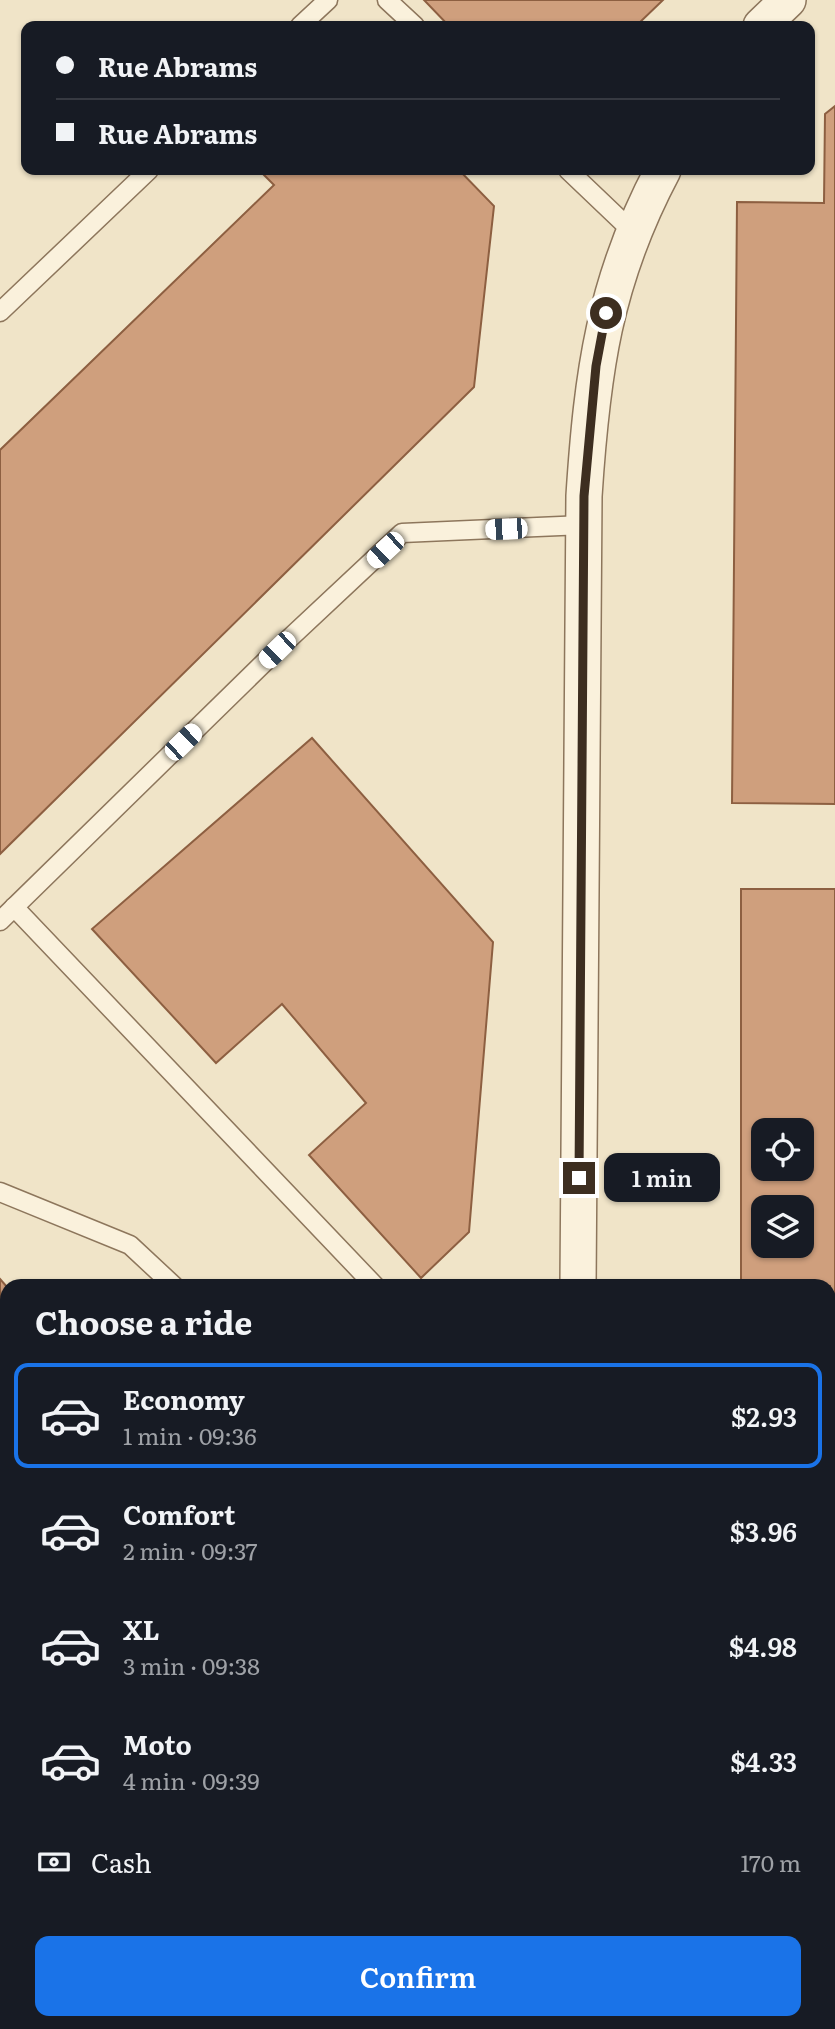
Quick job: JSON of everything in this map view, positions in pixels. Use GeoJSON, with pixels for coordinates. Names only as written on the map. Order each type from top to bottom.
{"type":"FeatureCollection","features":[{"type":"Feature","properties":{"kind":"street"},"geometry":{"type":"LineString","coordinates":[[766,21],[788,0]]}},
{"type":"Feature","properties":{"kind":"street"},"geometry":{"type":"LineString","coordinates":[[578,1279],[584,525],[589,427],[606,313],[622,258],[644,205],[660,175]]}},
{"type":"Feature","properties":{"kind":"lane"},"geometry":{"type":"LineString","coordinates":[[305,21],[328,0]]}},
{"type":"Feature","properties":{"kind":"lane"},"geometry":{"type":"LineString","coordinates":[[387,0],[410,21]]}},
{"type":"Feature","properties":{"kind":"lane"},"geometry":{"type":"LineString","coordinates":[[0,312],[144,175]]}},
{"type":"Feature","properties":{"kind":"lane"},"geometry":{"type":"LineString","coordinates":[[573,175],[634,232]]}},
{"type":"Feature","properties":{"kind":"lane"},"geometry":{"type":"LineString","coordinates":[[0,921],[277,650],[402,533],[584,525]]}},
{"type":"Feature","properties":{"kind":"lane"},"geometry":{"type":"LineString","coordinates":[[14,907],[368,1279]]}},
{"type":"Feature","properties":{"kind":"lane"},"geometry":{"type":"LineString","coordinates":[[0,1192],[130,1245],[166,1279]]}},
{"type":"Feature","properties":{"kind":"building"},"geometry":{"type":"Polygon","coordinates":[[[424,0],[663,0],[641,21],[444,21],[424,0]]]}},
{"type":"Feature","properties":{"kind":"building"},"geometry":{"type":"Polygon","coordinates":[[[835,106],[835,804],[732,803],[737,202],[824,203],[825,114],[835,106]]]}},
{"type":"Feature","properties":{"kind":"building"},"geometry":{"type":"Polygon","coordinates":[[[264,175],[464,175],[494,206],[474,387],[0,854],[0,450],[274,185],[264,175]]]}},
{"type":"Feature","properties":{"kind":"building"},"geometry":{"type":"Polygon","coordinates":[[[312,738],[493,942],[469,1232],[421,1278],[309,1155],[366,1103],[282,1004],[216,1063],[92,929],[312,738]]]}},
{"type":"Feature","properties":{"kind":"building"},"geometry":{"type":"Polygon","coordinates":[[[741,889],[835,889],[835,1279],[741,1279],[741,889]]]}},
{"type":"Feature","properties":{"kind":"route"},"geometry":{"type":"LineString","coordinates":[[579,1178],[584,496],[596,366],[606,313]]}}]}
